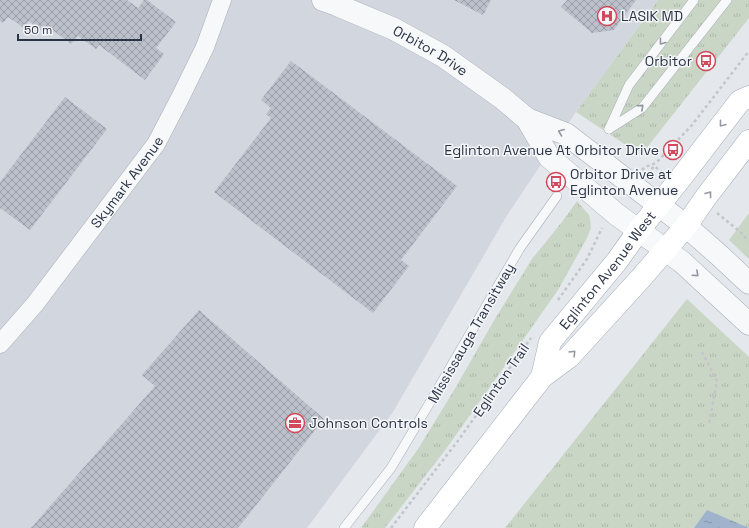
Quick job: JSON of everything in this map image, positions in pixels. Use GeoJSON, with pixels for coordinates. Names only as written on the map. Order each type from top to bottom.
{"type":"FeatureCollection","features":[{"type":"Feature","properties":{"kind":"main road","name":"Eglinton Avenue West"},"geometry":{"type":"LineString","coordinates":[[542,377],[550,342],[617,261],[652,240],[672,215],[740,102],[749,97]]}},
{"type":"Feature","properties":{"kind":"main road","name":"Eglinton Avenue West"},"geometry":{"type":"LineString","coordinates":[[426,528],[542,377],[569,357],[641,278],[652,240],[672,215],[706,197],[749,141]]}},
{"type":"Feature","properties":{"kind":"street","name":"Skymark Avenue"},"geometry":{"type":"LineString","coordinates":[[0,344],[35,304],[156,144],[205,47],[222,0]]}},
{"type":"Feature","properties":{"kind":"street","name":"Orbitor Drive"},"geometry":{"type":"LineString","coordinates":[[323,0],[394,29],[443,56],[502,98],[527,119],[550,157],[616,214],[682,262],[749,324]]}},
{"type":"Feature","properties":{"kind":"street","name":"Orbitor Drive"},"geometry":{"type":"LineString","coordinates":[[527,119],[566,134],[672,215],[749,283]]}},
{"type":"Feature","properties":{"kind":"lane"},"geometry":{"type":"LineString","coordinates":[[694,0],[628,85],[609,129],[642,108],[727,0]]}},
{"type":"Feature","properties":{"kind":"lane","name":"Mississauga Transitway"},"geometry":{"type":"LineString","coordinates":[[344,528],[391,468],[520,248],[557,196]]}},
{"type":"Feature","properties":{"kind":"path"},"geometry":{"type":"LineString","coordinates":[[645,167],[656,163],[692,125],[749,51]]}},
{"type":"Feature","properties":{"kind":"path"},"geometry":{"type":"LineString","coordinates":[[718,213],[749,241]]}},
{"type":"Feature","properties":{"kind":"path"},"geometry":{"type":"LineString","coordinates":[[555,304],[587,259],[603,226]]}},
{"type":"Feature","properties":{"kind":"path","name":"Eglinton Trail"},"geometry":{"type":"LineString","coordinates":[[392,528],[460,438],[532,335]]}},
{"type":"Feature","properties":{"kind":"path"},"geometry":{"type":"LineString","coordinates":[[702,352],[717,381],[709,424]]}},
{"type":"Feature","properties":{"kind":"shaded area"},"geometry":{"type":"Polygon","coordinates":[[[0,0],[658,0],[576,112],[506,217],[393,412],[307,528],[0,528],[0,0]]]}},
{"type":"Feature","properties":{"kind":"green space"},"geometry":{"type":"Polygon","coordinates":[[[658,0],[749,0],[749,18],[641,155],[576,112],[658,0]]]}},
{"type":"Feature","properties":{"kind":"green space"},"geometry":{"type":"Polygon","coordinates":[[[577,201],[589,215],[591,228],[558,290],[446,449],[385,528],[361,528],[418,449],[532,259],[577,201]]]}},
{"type":"Feature","properties":{"kind":"green space"},"geometry":{"type":"Polygon","coordinates":[[[749,213],[749,259],[729,240],[749,213]]]}},
{"type":"Feature","properties":{"kind":"green space"},"geometry":{"type":"Polygon","coordinates":[[[687,299],[749,357],[749,528],[505,528],[687,299]]]}},
{"type":"Feature","properties":{"kind":"water"},"geometry":{"type":"Polygon","coordinates":[[[707,510],[749,528],[694,528],[707,510]]]}},
{"type":"Feature","properties":{"kind":"building"},"geometry":{"type":"Polygon","coordinates":[[[0,0],[127,0],[138,8],[144,0],[147,0],[176,22],[156,48],[164,54],[145,80],[99,45],[96,49],[78,36],[71,44],[54,31],[50,37],[29,21],[24,28],[8,17],[3,23],[0,21],[0,0]]]}},
{"type":"Feature","properties":{"kind":"building"},"geometry":{"type":"Polygon","coordinates":[[[454,0],[491,0],[483,15],[454,0]]]}},
{"type":"Feature","properties":{"kind":"building"},"geometry":{"type":"Polygon","coordinates":[[[567,0],[636,0],[614,30],[592,33],[561,7],[567,0]]]}},
{"type":"Feature","properties":{"kind":"building"},"geometry":{"type":"Polygon","coordinates":[[[291,61],[457,186],[401,260],[409,266],[373,313],[214,192],[271,118],[266,114],[271,108],[261,100],[291,61]]]}},
{"type":"Feature","properties":{"kind":"building"},"geometry":{"type":"Polygon","coordinates":[[[65,97],[107,129],[30,230],[0,208],[0,182],[65,97]]]}},
{"type":"Feature","properties":{"kind":"building"},"geometry":{"type":"Polygon","coordinates":[[[199,310],[324,419],[238,528],[31,528],[155,386],[142,375],[199,310]]]}},
{"type":"Feature","properties":{"kind":"place","name":"LASIK MD"},"geometry":{"type":"Point","coordinates":[607,16]}},
{"type":"Feature","properties":{"kind":"place","name":"Orbitor"},"geometry":{"type":"Point","coordinates":[706,61]}},
{"type":"Feature","properties":{"kind":"place","name":"Eglinton Avenue At Orbitor Drive"},"geometry":{"type":"Point","coordinates":[673,150]}},
{"type":"Feature","properties":{"kind":"place","name":"Orbitor Drive at Eglinton Avenue"},"geometry":{"type":"Point","coordinates":[556,182]}},
{"type":"Feature","properties":{"kind":"place","name":"Johnson Controls"},"geometry":{"type":"Point","coordinates":[295,423]}}]}
